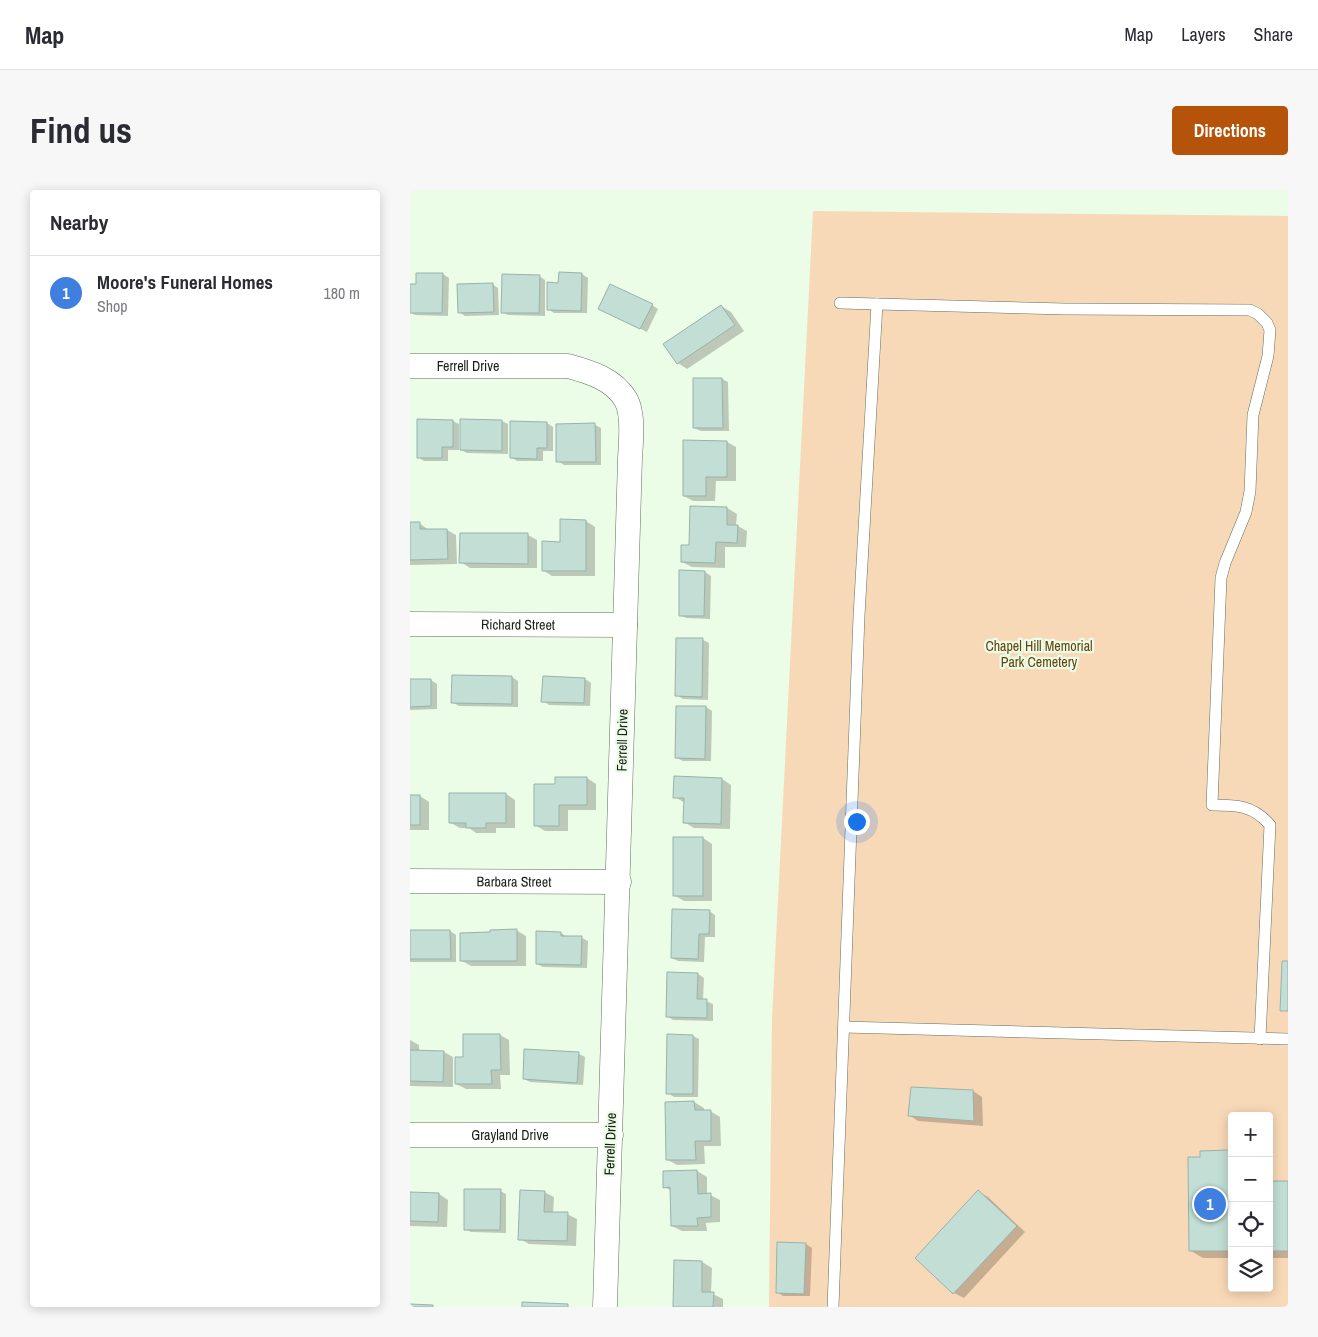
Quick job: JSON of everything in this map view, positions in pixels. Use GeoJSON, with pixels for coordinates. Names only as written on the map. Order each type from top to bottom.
{"type":"FeatureCollection","features":[{"type":"Feature","properties":{"kind":"street","name":"Ferrell Drive"},"geometry":{"type":"LineString","coordinates":[[410,366],[568,366],[586,370],[604,378],[627,401],[631,429],[605,1307]]}},
{"type":"Feature","properties":{"kind":"street","name":"Richard Street"},"geometry":{"type":"LineString","coordinates":[[410,624],[625,625]]}},
{"type":"Feature","properties":{"kind":"street","name":"Barbara Street"},"geometry":{"type":"LineString","coordinates":[[410,881],[618,882]]}},
{"type":"Feature","properties":{"kind":"street","name":"Grayland Drive"},"geometry":{"type":"LineString","coordinates":[[410,1135],[610,1135]]}},
{"type":"Feature","properties":{"kind":"lane"},"geometry":{"type":"LineString","coordinates":[[840,303],[1065,309],[1250,310],[1267,322],[1270,330],[1268,356],[1253,415],[1250,492],[1246,512],[1225,563],[1221,578],[1212,805],[1234,805],[1253,810],[1261,814],[1270,825],[1260,1038]]}},
{"type":"Feature","properties":{"kind":"lane"},"geometry":{"type":"LineString","coordinates":[[833,1307],[859,616],[877,304]]}},
{"type":"Feature","properties":{"kind":"lane"},"geometry":{"type":"LineString","coordinates":[[844,1027],[1288,1039]]}},
{"type":"Feature","properties":{"kind":"green space","name":"Chapel Hill Memorial Park Cemetery"},"geometry":{"type":"Polygon","coordinates":[[[813,211],[1288,216],[1288,1307],[769,1307],[772,1018],[813,211]]]}},
{"type":"Feature","properties":{"kind":"building"},"geometry":{"type":"Polygon","coordinates":[[[559,272],[582,273],[581,311],[547,310],[547,282],[558,283],[559,272]]]}},
{"type":"Feature","properties":{"kind":"building"},"geometry":{"type":"Polygon","coordinates":[[[416,273],[443,273],[442,313],[410,313],[410,284],[416,284],[416,273]]]}},
{"type":"Feature","properties":{"kind":"building"},"geometry":{"type":"Polygon","coordinates":[[[502,274],[540,275],[539,313],[501,313],[502,274]]]}},
{"type":"Feature","properties":{"kind":"building"},"geometry":{"type":"Polygon","coordinates":[[[493,283],[494,312],[458,313],[457,284],[493,283]]]}},
{"type":"Feature","properties":{"kind":"building"},"geometry":{"type":"Polygon","coordinates":[[[610,284],[653,304],[640,329],[598,309],[610,284]]]}},
{"type":"Feature","properties":{"kind":"building"},"geometry":{"type":"Polygon","coordinates":[[[721,305],[735,325],[677,364],[663,344],[721,305]]]}},
{"type":"Feature","properties":{"kind":"building"},"geometry":{"type":"Polygon","coordinates":[[[693,378],[722,378],[723,428],[693,428],[693,378]]]}},
{"type":"Feature","properties":{"kind":"building"},"geometry":{"type":"Polygon","coordinates":[[[417,419],[453,420],[453,447],[442,447],[442,458],[417,458],[417,419]]]}},
{"type":"Feature","properties":{"kind":"building"},"geometry":{"type":"Polygon","coordinates":[[[460,419],[502,420],[502,451],[460,450],[460,419]]]}},
{"type":"Feature","properties":{"kind":"building"},"geometry":{"type":"Polygon","coordinates":[[[510,421],[547,422],[547,448],[537,448],[537,459],[510,458],[510,421]]]}},
{"type":"Feature","properties":{"kind":"building"},"geometry":{"type":"Polygon","coordinates":[[[595,423],[596,462],[556,462],[556,424],[595,423]]]}},
{"type":"Feature","properties":{"kind":"building"},"geometry":{"type":"Polygon","coordinates":[[[683,440],[727,441],[727,477],[706,477],[706,496],[683,496],[683,440]]]}},
{"type":"Feature","properties":{"kind":"building"},"geometry":{"type":"Polygon","coordinates":[[[690,506],[727,507],[727,525],[738,525],[737,543],[716,542],[715,563],[681,562],[681,545],[689,545],[690,506]]]}},
{"type":"Feature","properties":{"kind":"building"},"geometry":{"type":"Polygon","coordinates":[[[560,519],[586,520],[586,571],[542,571],[542,541],[560,542],[560,519]]]}},
{"type":"Feature","properties":{"kind":"building"},"geometry":{"type":"Polygon","coordinates":[[[410,522],[420,522],[420,529],[447,529],[448,559],[410,560],[410,522]]]}},
{"type":"Feature","properties":{"kind":"building"},"geometry":{"type":"Polygon","coordinates":[[[460,533],[528,533],[528,564],[459,563],[460,533]]]}},
{"type":"Feature","properties":{"kind":"building"},"geometry":{"type":"Polygon","coordinates":[[[679,570],[705,571],[704,616],[679,616],[679,570]]]}},
{"type":"Feature","properties":{"kind":"building"},"geometry":{"type":"Polygon","coordinates":[[[676,638],[703,638],[702,697],[675,696],[676,638]]]}},
{"type":"Feature","properties":{"kind":"building"},"geometry":{"type":"Polygon","coordinates":[[[452,675],[512,676],[512,704],[451,703],[452,675]]]}},
{"type":"Feature","properties":{"kind":"building"},"geometry":{"type":"Polygon","coordinates":[[[543,676],[585,678],[584,703],[541,702],[543,676]]]}},
{"type":"Feature","properties":{"kind":"building"},"geometry":{"type":"Polygon","coordinates":[[[410,679],[431,679],[431,706],[410,707],[410,679]]]}},
{"type":"Feature","properties":{"kind":"building"},"geometry":{"type":"Polygon","coordinates":[[[676,706],[706,706],[705,759],[675,758],[676,706]]]}},
{"type":"Feature","properties":{"kind":"building"},"geometry":{"type":"Polygon","coordinates":[[[674,776],[722,778],[721,824],[683,823],[684,798],[673,798],[674,776]]]}},
{"type":"Feature","properties":{"kind":"building"},"geometry":{"type":"Polygon","coordinates":[[[555,777],[587,777],[587,805],[559,805],[559,826],[534,826],[534,784],[555,784],[555,777]]]}},
{"type":"Feature","properties":{"kind":"building"},"geometry":{"type":"Polygon","coordinates":[[[449,793],[506,793],[506,823],[486,823],[486,828],[466,828],[466,823],[449,823],[449,793]]]}},
{"type":"Feature","properties":{"kind":"building"},"geometry":{"type":"Polygon","coordinates":[[[410,795],[420,795],[420,825],[410,825],[410,795]]]}},
{"type":"Feature","properties":{"kind":"building"},"geometry":{"type":"Polygon","coordinates":[[[673,837],[703,837],[703,896],[673,896],[673,837]]]}},
{"type":"Feature","properties":{"kind":"building"},"geometry":{"type":"Polygon","coordinates":[[[672,909],[710,910],[709,934],[699,934],[698,959],[671,958],[672,909]]]}},
{"type":"Feature","properties":{"kind":"building"},"geometry":{"type":"Polygon","coordinates":[[[517,929],[517,961],[460,961],[460,933],[517,929]]]}},
{"type":"Feature","properties":{"kind":"building"},"geometry":{"type":"Polygon","coordinates":[[[410,930],[450,930],[451,959],[410,959],[410,930]]]}},
{"type":"Feature","properties":{"kind":"building"},"geometry":{"type":"Polygon","coordinates":[[[536,931],[561,932],[561,936],[582,936],[581,965],[536,964],[536,931]]]}},
{"type":"Feature","properties":{"kind":"building"},"geometry":{"type":"Polygon","coordinates":[[[1282,961],[1288,961],[1288,1011],[1280,1011],[1282,961]]]}},
{"type":"Feature","properties":{"kind":"building"},"geometry":{"type":"Polygon","coordinates":[[[667,972],[698,973],[697,999],[707,999],[707,1018],[666,1017],[667,972]]]}},
{"type":"Feature","properties":{"kind":"building"},"geometry":{"type":"Polygon","coordinates":[[[463,1034],[500,1034],[501,1070],[491,1070],[492,1084],[455,1084],[455,1057],[463,1057],[463,1034]]]}},
{"type":"Feature","properties":{"kind":"building"},"geometry":{"type":"Polygon","coordinates":[[[667,1034],[693,1035],[693,1094],[666,1094],[667,1034]]]}},
{"type":"Feature","properties":{"kind":"building"},"geometry":{"type":"Polygon","coordinates":[[[524,1049],[579,1052],[577,1083],[523,1079],[524,1049]]]}},
{"type":"Feature","properties":{"kind":"building"},"geometry":{"type":"Polygon","coordinates":[[[410,1050],[444,1051],[443,1082],[410,1081],[410,1050]]]}},
{"type":"Feature","properties":{"kind":"building"},"geometry":{"type":"Polygon","coordinates":[[[911,1087],[973,1090],[974,1121],[908,1116],[911,1087]]]}},
{"type":"Feature","properties":{"kind":"building"},"geometry":{"type":"Polygon","coordinates":[[[694,1101],[695,1110],[711,1110],[711,1141],[695,1141],[696,1160],[666,1160],[665,1102],[694,1101]]]}},
{"type":"Feature","properties":{"kind":"building"},"geometry":{"type":"Polygon","coordinates":[[[1228,1150],[1228,1251],[1189,1251],[1188,1157],[1200,1157],[1200,1151],[1228,1150]]]}},
{"type":"Feature","properties":{"kind":"building"},"geometry":{"type":"Polygon","coordinates":[[[697,1170],[698,1194],[711,1193],[711,1217],[697,1218],[698,1226],[671,1226],[670,1187],[663,1188],[663,1171],[697,1170]]]}},
{"type":"Feature","properties":{"kind":"building"},"geometry":{"type":"Polygon","coordinates":[[[1273,1181],[1288,1181],[1288,1251],[1273,1251],[1273,1181]]]}},
{"type":"Feature","properties":{"kind":"building"},"geometry":{"type":"Polygon","coordinates":[[[464,1189],[501,1189],[500,1230],[464,1230],[464,1189]]]}},
{"type":"Feature","properties":{"kind":"building"},"geometry":{"type":"Polygon","coordinates":[[[520,1190],[545,1191],[544,1212],[568,1212],[567,1241],[518,1240],[520,1190]]]}},
{"type":"Feature","properties":{"kind":"building"},"geometry":{"type":"Polygon","coordinates":[[[978,1190],[1017,1226],[953,1294],[915,1258],[978,1190]]]}},
{"type":"Feature","properties":{"kind":"building"},"geometry":{"type":"Polygon","coordinates":[[[410,1192],[439,1193],[438,1222],[410,1221],[410,1192]]]}},
{"type":"Feature","properties":{"kind":"building"},"geometry":{"type":"Polygon","coordinates":[[[777,1242],[806,1243],[804,1294],[776,1293],[777,1242]]]}},
{"type":"Feature","properties":{"kind":"building"},"geometry":{"type":"Polygon","coordinates":[[[674,1260],[702,1261],[702,1292],[714,1292],[713,1307],[673,1307],[674,1260]]]}},
{"type":"Feature","properties":{"kind":"building"},"geometry":{"type":"Polygon","coordinates":[[[522,1302],[568,1304],[568,1307],[522,1307],[522,1302]]]}},
{"type":"Feature","properties":{"kind":"building"},"geometry":{"type":"Polygon","coordinates":[[[410,1304],[433,1305],[433,1307],[410,1307],[410,1304]]]}},
{"type":"Feature","properties":{"kind":"place","name":"Moore's Funeral Homes"},"geometry":{"type":"Point","coordinates":[1210,1204]}}]}
